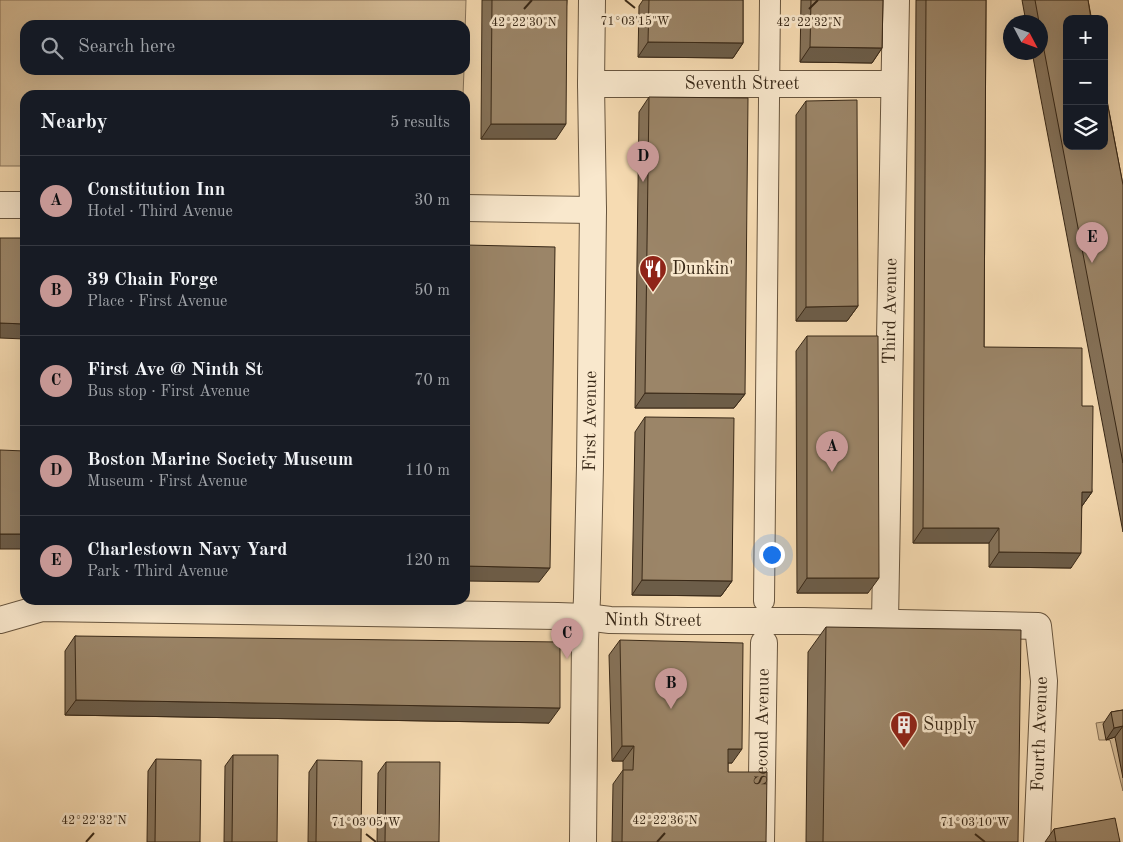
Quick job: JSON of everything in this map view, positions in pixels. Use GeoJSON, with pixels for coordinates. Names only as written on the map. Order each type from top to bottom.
{"type":"FeatureCollection","features":[{"type":"Feature","properties":{"kind":"street","name":"First Avenue"},"geometry":{"type":"LineString","coordinates":[[582,842],[593,210],[592,0]]}},
{"type":"Feature","properties":{"kind":"street"},"geometry":{"type":"LineString","coordinates":[[764,601],[770,0]]}},
{"type":"Feature","properties":{"kind":"street","name":"Third Avenue"},"geometry":{"type":"LineString","coordinates":[[885,622],[896,0]]}},
{"type":"Feature","properties":{"kind":"street","name":"Seventh Street"},"geometry":{"type":"LineString","coordinates":[[591,84],[768,96],[894,84]]}},
{"type":"Feature","properties":{"kind":"street"},"geometry":{"type":"LineString","coordinates":[[0,205],[20,205]]}},
{"type":"Feature","properties":{"kind":"street"},"geometry":{"type":"LineString","coordinates":[[470,208],[593,210]]}},
{"type":"Feature","properties":{"kind":"street","name":"Ninth Street"},"geometry":{"type":"LineString","coordinates":[[0,620],[42,608],[586,617],[610,620],[885,622],[1038,626]]}},
{"type":"Feature","properties":{"kind":"street","name":"Fourth Avenue"},"geometry":{"type":"LineString","coordinates":[[1037,842],[1044,681],[1038,626]]}},
{"type":"Feature","properties":{"kind":"street","name":"Second Avenue"},"geometry":{"type":"LineString","coordinates":[[761,842],[764,643]]}},
{"type":"Feature","properties":{"kind":"shaded area"},"geometry":{"type":"Polygon","coordinates":[[[0,0],[466,0],[465,20],[20,20],[20,75],[464,75],[463,90],[20,90],[20,166],[0,166],[0,0]]]}},
{"type":"Feature","properties":{"kind":"shaded area"},"geometry":{"type":"Polygon","coordinates":[[[1123,719],[1123,791],[1110,740],[1099,740],[1096,723],[1123,719]]]}},
{"type":"Feature","properties":{"kind":"building"},"geometry":{"type":"Polygon","coordinates":[[[492,0],[567,0],[566,124],[491,124],[492,0]]]}},
{"type":"Feature","properties":{"kind":"building"},"geometry":{"type":"Polygon","coordinates":[[[649,0],[743,0],[743,43],[648,42],[649,0]]]}},
{"type":"Feature","properties":{"kind":"building"},"geometry":{"type":"Polygon","coordinates":[[[811,0],[883,0],[882,48],[810,47],[811,0]]]}},
{"type":"Feature","properties":{"kind":"building"},"geometry":{"type":"Polygon","coordinates":[[[926,0],[986,0],[984,347],[1082,348],[1082,406],[1093,406],[1092,492],[1082,492],[1081,553],[999,552],[999,528],[923,528],[926,0]]]}},
{"type":"Feature","properties":{"kind":"building"},"geometry":{"type":"Polygon","coordinates":[[[1035,0],[1088,0],[1090,15],[1063,15],[1063,149],[1046,60],[1048,60],[1048,15],[1038,15],[1035,0]]]}},
{"type":"Feature","properties":{"kind":"building"},"geometry":{"type":"Polygon","coordinates":[[[649,97],[748,98],[745,394],[645,393],[649,97]]]}},
{"type":"Feature","properties":{"kind":"building"},"geometry":{"type":"Polygon","coordinates":[[[857,100],[858,306],[806,307],[806,101],[857,100]]]}},
{"type":"Feature","properties":{"kind":"building"},"geometry":{"type":"Polygon","coordinates":[[[1108,107],[1123,185],[1123,463],[1063,150],[1108,150],[1108,107]]]}},
{"type":"Feature","properties":{"kind":"building"},"geometry":{"type":"Polygon","coordinates":[[[0,238],[20,238],[20,324],[0,323],[0,238]]]}},
{"type":"Feature","properties":{"kind":"building"},"geometry":{"type":"Polygon","coordinates":[[[470,245],[555,247],[550,568],[470,566],[470,245]]]}},
{"type":"Feature","properties":{"kind":"building"},"geometry":{"type":"Polygon","coordinates":[[[807,336],[878,336],[879,578],[807,578],[807,336]]]}},
{"type":"Feature","properties":{"kind":"building"},"geometry":{"type":"Polygon","coordinates":[[[645,417],[734,418],[732,581],[642,580],[645,417]]]}},
{"type":"Feature","properties":{"kind":"building"},"geometry":{"type":"Polygon","coordinates":[[[0,450],[20,451],[20,534],[0,534],[0,450]]]}},
{"type":"Feature","properties":{"kind":"building","name":"Supply"},"geometry":{"type":"Polygon","coordinates":[[[826,627],[1021,630],[1018,842],[823,842],[826,627]]]}},
{"type":"Feature","properties":{"kind":"building"},"geometry":{"type":"Polygon","coordinates":[[[75,636],[560,642],[560,708],[76,700],[75,636]]]}},
{"type":"Feature","properties":{"kind":"building"},"geometry":{"type":"Polygon","coordinates":[[[620,640],[743,643],[742,749],[728,749],[728,772],[767,772],[766,842],[622,842],[623,770],[633,770],[634,746],[622,746],[620,640]]]}},
{"type":"Feature","properties":{"kind":"building"},"geometry":{"type":"Polygon","coordinates":[[[1123,710],[1123,726],[1114,728],[1111,712],[1123,710]]]}},
{"type":"Feature","properties":{"kind":"building"},"geometry":{"type":"Polygon","coordinates":[[[233,755],[278,755],[277,842],[232,842],[233,755]]]}},
{"type":"Feature","properties":{"kind":"building"},"geometry":{"type":"Polygon","coordinates":[[[156,759],[201,760],[200,842],[155,842],[156,759]]]}},
{"type":"Feature","properties":{"kind":"building"},"geometry":{"type":"Polygon","coordinates":[[[317,760],[362,761],[361,842],[316,842],[317,760]]]}},
{"type":"Feature","properties":{"kind":"building"},"geometry":{"type":"Polygon","coordinates":[[[386,762],[440,762],[439,842],[385,842],[386,762]]]}},
{"type":"Feature","properties":{"kind":"building"},"geometry":{"type":"Polygon","coordinates":[[[1115,818],[1120,842],[1056,842],[1054,829],[1115,818]]]}},
{"type":"Feature","properties":{"kind":"place","name":"Boston Marine Society Museum"},"geometry":{"type":"Point","coordinates":[643,182]}},
{"type":"Feature","properties":{"kind":"place","name":"Charlestown Navy Yard"},"geometry":{"type":"Point","coordinates":[1092,263]}},
{"type":"Feature","properties":{"kind":"place","name":"Dunkin'"},"geometry":{"type":"Point","coordinates":[653,293]}},
{"type":"Feature","properties":{"kind":"place","name":"Constitution Inn"},"geometry":{"type":"Point","coordinates":[832,472]}},
{"type":"Feature","properties":{"kind":"place","name":"First Ave @ Ninth St"},"geometry":{"type":"Point","coordinates":[567,659]}},
{"type":"Feature","properties":{"kind":"place","name":"39 Chain Forge"},"geometry":{"type":"Point","coordinates":[671,709]}},
{"type":"Feature","properties":{"kind":"place","name":"Supply"},"geometry":{"type":"Point","coordinates":[904,749]}}]}
